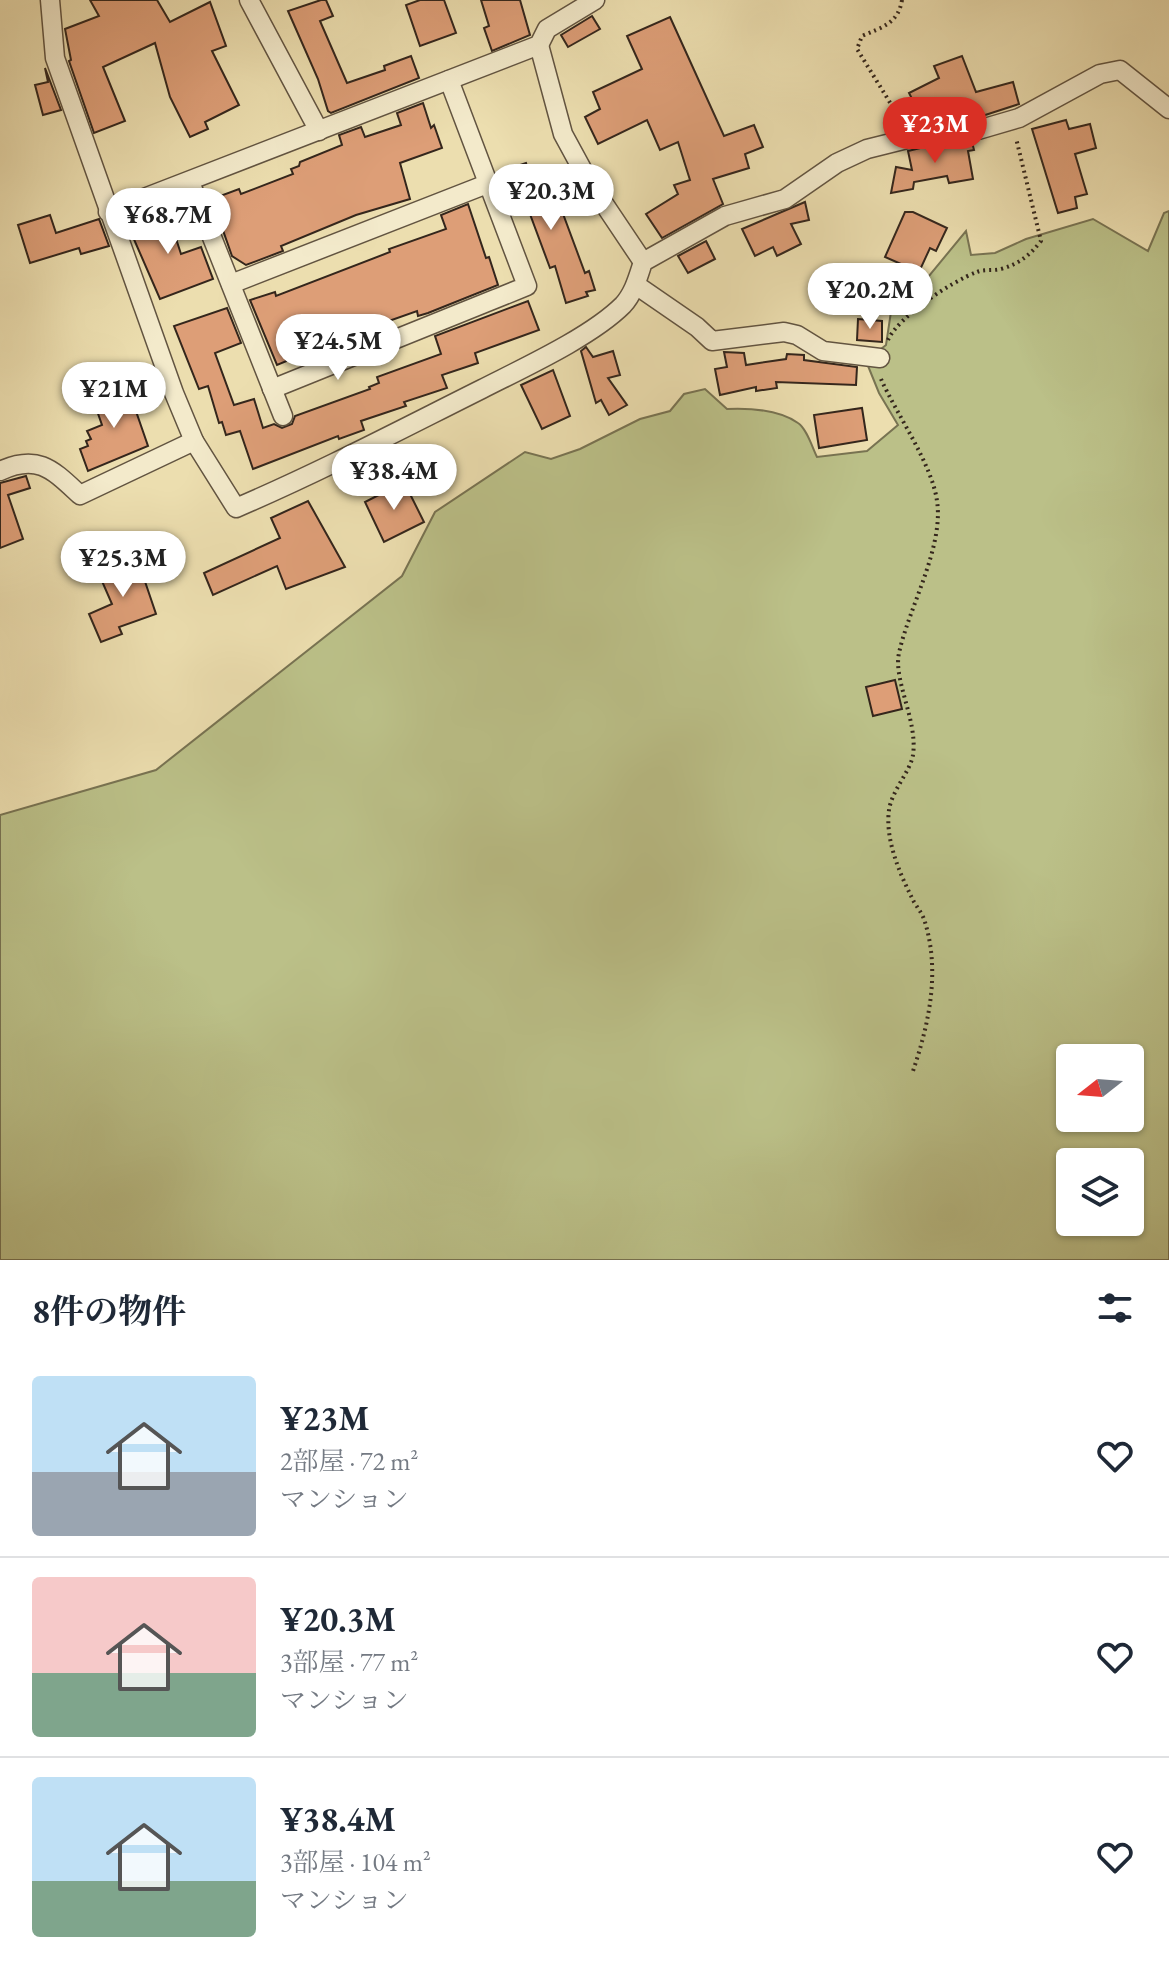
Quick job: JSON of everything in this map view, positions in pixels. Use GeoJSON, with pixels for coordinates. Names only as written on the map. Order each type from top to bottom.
{"type":"FeatureCollection","features":[{"type":"Feature","properties":{"kind":"street"},"geometry":{"type":"LineString","coordinates":[[50,0],[55,58],[108,212],[194,441],[236,508],[301,480],[515,372],[599,324],[624,304],[636,285],[643,262],[725,216],[785,199],[837,163],[867,149],[939,131],[978,130],[1010,120],[1100,74],[1120,70],[1169,109]]}},
{"type":"Feature","properties":{"kind":"street"},"geometry":{"type":"LineString","coordinates":[[249,0],[319,131]]}},
{"type":"Feature","properties":{"kind":"street"},"geometry":{"type":"LineString","coordinates":[[595,0],[547,29],[539,45],[563,134],[588,180],[643,262]]}},
{"type":"Feature","properties":{"kind":"street"},"geometry":{"type":"LineString","coordinates":[[108,212],[539,45]]}},
{"type":"Feature","properties":{"kind":"street"},"geometry":{"type":"LineString","coordinates":[[272,389],[527,286],[449,80]]}},
{"type":"Feature","properties":{"kind":"street"},"geometry":{"type":"LineString","coordinates":[[190,182],[283,416]]}},
{"type":"Feature","properties":{"kind":"street"},"geometry":{"type":"LineString","coordinates":[[231,284],[487,184]]}},
{"type":"Feature","properties":{"kind":"street"},"geometry":{"type":"LineString","coordinates":[[636,285],[712,341],[784,332],[797,335],[823,351],[880,358]]}},
{"type":"Feature","properties":{"kind":"street"},"geometry":{"type":"LineString","coordinates":[[0,471],[19,462],[50,468],[80,495],[194,441]]}},
{"type":"Feature","properties":{"kind":"path"},"geometry":{"type":"LineString","coordinates":[[902,0],[900,12],[892,22],[862,36],[857,49],[882,93],[913,137]]}},
{"type":"Feature","properties":{"kind":"path"},"geometry":{"type":"LineString","coordinates":[[912,1074],[923,1043],[934,975],[923,916],[894,854],[889,810],[899,779],[913,758],[911,713],[898,656],[937,532],[937,501],[922,460],[881,377],[880,358],[893,330],[908,316],[980,270],[999,270],[1027,258],[1041,241],[1010,120]]}},
{"type":"Feature","properties":{"kind":"green space"},"geometry":{"type":"Polygon","coordinates":[[[1169,211],[1169,1260],[0,1260],[0,815],[156,770],[402,576],[435,512],[525,452],[551,459],[580,449],[640,419],[670,411],[684,394],[705,389],[727,409],[754,409],[790,418],[807,434],[817,457],[867,451],[898,425],[879,393],[866,361],[886,345],[892,305],[915,293],[966,231],[971,255],[995,253],[1026,239],[1093,219],[1148,251],[1164,213],[1169,211]]]}},
{"type":"Feature","properties":{"kind":"building"},"geometry":{"type":"Polygon","coordinates":[[[90,0],[157,0],[170,22],[210,2],[226,46],[212,51],[239,105],[205,122],[208,129],[190,137],[170,97],[155,43],[103,67],[125,121],[94,133],[69,61],[65,29],[99,16],[90,0]]]}},
{"type":"Feature","properties":{"kind":"building"},"geometry":{"type":"Polygon","coordinates":[[[326,0],[333,16],[320,21],[347,83],[385,70],[384,66],[411,56],[419,78],[331,113],[328,111],[318,79],[288,11],[326,0]]]}},
{"type":"Feature","properties":{"kind":"building"},"geometry":{"type":"Polygon","coordinates":[[[420,0],[444,0],[456,33],[420,46],[406,5],[420,0]]]}},
{"type":"Feature","properties":{"kind":"building"},"geometry":{"type":"Polygon","coordinates":[[[481,0],[520,0],[530,35],[492,51],[484,28],[489,26],[481,0]]]}},
{"type":"Feature","properties":{"kind":"building"},"geometry":{"type":"Polygon","coordinates":[[[592,16],[600,29],[568,47],[561,35],[592,16]]]}},
{"type":"Feature","properties":{"kind":"building"},"geometry":{"type":"Polygon","coordinates":[[[670,17],[724,136],[754,125],[763,147],[745,154],[749,168],[713,179],[723,204],[662,238],[646,214],[678,194],[674,185],[690,180],[678,142],[660,150],[647,120],[598,144],[585,117],[600,109],[593,92],[642,69],[627,36],[670,17]]]}},
{"type":"Feature","properties":{"kind":"building"},"geometry":{"type":"Polygon","coordinates":[[[962,56],[976,92],[1013,82],[1019,104],[976,118],[924,122],[909,93],[939,78],[934,66],[962,56]]]}},
{"type":"Feature","properties":{"kind":"building"},"geometry":{"type":"Polygon","coordinates":[[[45,68],[61,110],[43,115],[35,85],[48,82],[45,68]]]}},
{"type":"Feature","properties":{"kind":"building"},"geometry":{"type":"Polygon","coordinates":[[[423,103],[442,148],[400,163],[410,199],[356,215],[281,246],[283,251],[246,265],[232,256],[212,199],[239,189],[241,194],[293,174],[291,169],[299,166],[300,162],[342,145],[339,135],[361,127],[365,137],[401,125],[397,113],[423,103]]]}},
{"type":"Feature","properties":{"kind":"building"},"geometry":{"type":"Polygon","coordinates":[[[1066,120],[1069,129],[1090,124],[1096,148],[1075,154],[1087,194],[1075,197],[1077,208],[1058,213],[1032,129],[1066,120]]]}},
{"type":"Feature","properties":{"kind":"building"},"geometry":{"type":"Polygon","coordinates":[[[972,142],[974,150],[968,151],[973,179],[949,183],[947,176],[914,182],[913,189],[891,193],[896,167],[912,170],[908,151],[941,143],[972,142]]]}},
{"type":"Feature","properties":{"kind":"building"},"geometry":{"type":"Polygon","coordinates":[[[526,163],[530,175],[535,173],[544,199],[556,195],[585,273],[589,271],[595,290],[586,292],[588,296],[566,303],[555,266],[550,268],[524,198],[514,202],[502,171],[526,163]]]}},
{"type":"Feature","properties":{"kind":"building"},"geometry":{"type":"Polygon","coordinates":[[[805,202],[809,220],[791,224],[801,244],[777,256],[773,247],[755,256],[742,229],[805,202]]]}},
{"type":"Feature","properties":{"kind":"building"},"geometry":{"type":"Polygon","coordinates":[[[468,204],[498,285],[428,313],[418,316],[417,311],[352,334],[277,365],[250,300],[275,292],[276,296],[446,229],[441,215],[468,204]]]}},
{"type":"Feature","properties":{"kind":"building"},"geometry":{"type":"Polygon","coordinates":[[[155,212],[158,221],[169,217],[181,254],[201,247],[213,279],[160,299],[126,221],[155,212]]]}},
{"type":"Feature","properties":{"kind":"building"},"geometry":{"type":"Polygon","coordinates":[[[905,212],[913,212],[947,228],[936,251],[930,248],[919,272],[885,257],[905,212]]]}},
{"type":"Feature","properties":{"kind":"building"},"geometry":{"type":"Polygon","coordinates":[[[50,215],[56,233],[99,219],[109,246],[81,254],[79,248],[30,263],[18,225],[50,215]]]}},
{"type":"Feature","properties":{"kind":"building"},"geometry":{"type":"Polygon","coordinates":[[[706,241],[715,259],[688,273],[678,256],[706,241]]]}},
{"type":"Feature","properties":{"kind":"building"},"geometry":{"type":"Polygon","coordinates":[[[528,301],[539,330],[475,353],[478,363],[442,375],[447,388],[361,421],[364,430],[339,439],[338,436],[253,469],[240,431],[226,435],[222,422],[219,423],[208,386],[199,389],[174,326],[227,308],[241,343],[215,353],[234,405],[254,399],[263,428],[274,424],[282,428],[292,424],[295,416],[370,389],[379,383],[377,377],[441,354],[435,336],[528,301]]]}},
{"type":"Feature","properties":{"kind":"building"},"geometry":{"type":"Polygon","coordinates":[[[858,319],[882,321],[882,342],[857,340],[858,319]]]}},
{"type":"Feature","properties":{"kind":"building"},"geometry":{"type":"Polygon","coordinates":[[[586,347],[593,357],[613,351],[620,375],[608,378],[627,405],[609,415],[601,400],[596,403],[581,351],[586,347]]]}},
{"type":"Feature","properties":{"kind":"building"},"geometry":{"type":"Polygon","coordinates":[[[724,352],[744,353],[746,365],[786,359],[787,354],[804,355],[804,360],[857,367],[856,385],[776,382],[777,388],[756,391],[756,387],[720,395],[715,369],[727,367],[724,352]]]}},
{"type":"Feature","properties":{"kind":"building"},"geometry":{"type":"Polygon","coordinates":[[[553,370],[570,416],[542,429],[521,385],[553,370]]]}},
{"type":"Feature","properties":{"kind":"building"},"geometry":{"type":"Polygon","coordinates":[[[123,382],[148,446],[88,471],[80,449],[88,446],[86,441],[91,439],[87,431],[102,425],[95,405],[108,400],[104,388],[123,382]]]}},
{"type":"Feature","properties":{"kind":"building"},"geometry":{"type":"Polygon","coordinates":[[[862,408],[867,440],[819,448],[814,415],[862,408]]]}},
{"type":"Feature","properties":{"kind":"building"},"geometry":{"type":"Polygon","coordinates":[[[26,476],[30,488],[8,495],[23,539],[0,548],[0,483],[26,476]]]}},
{"type":"Feature","properties":{"kind":"building"},"geometry":{"type":"Polygon","coordinates":[[[404,482],[424,522],[384,542],[365,502],[404,482]]]}},
{"type":"Feature","properties":{"kind":"building"},"geometry":{"type":"Polygon","coordinates":[[[308,501],[345,567],[286,589],[277,566],[213,595],[204,573],[280,538],[271,518],[308,501]]]}},
{"type":"Feature","properties":{"kind":"building"},"geometry":{"type":"Polygon","coordinates":[[[136,555],[156,614],[119,627],[122,634],[101,642],[89,614],[112,604],[98,572],[136,555]]]}},
{"type":"Feature","properties":{"kind":"building"},"geometry":{"type":"Polygon","coordinates":[[[895,680],[902,709],[873,716],[866,687],[895,680]]]}}]}
